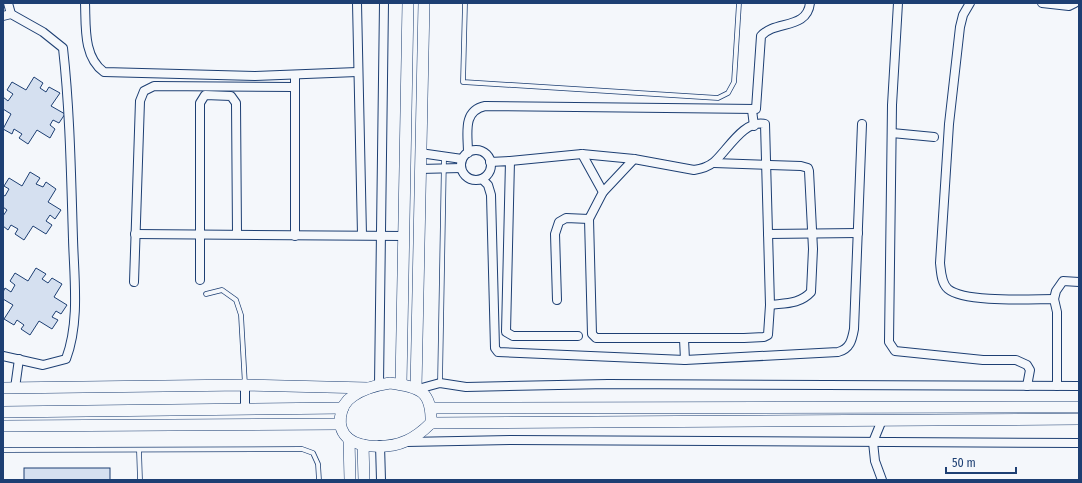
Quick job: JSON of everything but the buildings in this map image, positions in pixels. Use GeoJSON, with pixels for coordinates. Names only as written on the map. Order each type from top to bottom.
{"type":"FeatureCollection","features":[{"type":"Feature","properties":{"kind":"street"},"geometry":{"type":"LineString","coordinates":[[3,356],[43,365],[66,359],[72,343],[75,292],[71,148],[63,48],[42,32],[7,15],[8,3]]}},
{"type":"Feature","properties":{"kind":"street"},"geometry":{"type":"LineString","coordinates":[[84,3],[87,43],[96,66],[104,72],[295,75],[357,72]]}},
{"type":"Feature","properties":{"kind":"street"},"geometry":{"type":"LineString","coordinates":[[357,3],[357,72],[362,235]]}},
{"type":"Feature","properties":{"kind":"street"},"geometry":{"type":"LineString","coordinates":[[379,384],[384,3]]}},
{"type":"Feature","properties":{"kind":"street"},"geometry":{"type":"LineString","coordinates":[[401,384],[408,3]]}},
{"type":"Feature","properties":{"kind":"street"},"geometry":{"type":"LineString","coordinates":[[417,389],[420,153],[424,3]]}},
{"type":"Feature","properties":{"kind":"street"},"geometry":{"type":"LineString","coordinates":[[810,3],[807,13],[802,19],[766,32],[761,36],[757,108],[752,110],[485,106],[476,108],[471,113],[468,120],[465,156],[461,168],[462,172],[469,179],[482,179],[488,185],[492,195],[496,350],[501,353],[686,360],[826,353],[845,350],[850,346],[854,329],[862,124]]}},
{"type":"Feature","properties":{"kind":"street"},"geometry":{"type":"LineString","coordinates":[[898,3],[892,133],[889,342],[895,351],[983,360],[1016,360],[1027,365],[1030,370],[1027,386]]}},
{"type":"Feature","properties":{"kind":"street"},"geometry":{"type":"LineString","coordinates":[[970,3],[963,15],[960,27],[949,124],[940,263],[942,280],[947,289],[962,296],[1054,299]]}},
{"type":"Feature","properties":{"kind":"street"},"geometry":{"type":"LineString","coordinates":[[1042,3],[1068,6],[1075,3]]}},
{"type":"Feature","properties":{"kind":"street"},"geometry":{"type":"LineString","coordinates":[[295,75],[295,236]]}},
{"type":"Feature","properties":{"kind":"street"},"geometry":{"type":"LineString","coordinates":[[134,282],[140,101],[144,91],[154,86],[294,87]]}},
{"type":"Feature","properties":{"kind":"street"},"geometry":{"type":"LineString","coordinates":[[200,280],[200,103],[205,95],[231,96],[236,103],[237,234]]}},
{"type":"Feature","properties":{"kind":"street"},"geometry":{"type":"LineString","coordinates":[[752,110],[754,126]]}},
{"type":"Feature","properties":{"kind":"street"},"geometry":{"type":"LineString","coordinates":[[490,162],[582,154],[634,159],[694,170],[714,163],[735,138],[750,127],[762,124],[766,126],[770,332],[764,337],[684,339],[598,338],[593,336],[589,218],[603,192],[634,159]]}},
{"type":"Feature","properties":{"kind":"street"},"geometry":{"type":"LineString","coordinates":[[892,133],[934,137]]}},
{"type":"Feature","properties":{"kind":"street"},"geometry":{"type":"LineString","coordinates":[[420,153],[444,156],[465,156],[472,151],[481,152],[490,162],[489,172],[482,179]]}},
{"type":"Feature","properties":{"kind":"street"},"geometry":{"type":"LineString","coordinates":[[582,154],[603,192]]}},
{"type":"Feature","properties":{"kind":"street"},"geometry":{"type":"LineString","coordinates":[[510,161],[506,332],[512,336],[578,336]]}},
{"type":"Feature","properties":{"kind":"street"},"geometry":{"type":"LineString","coordinates":[[714,163],[801,166],[808,168],[809,170],[812,234],[811,292],[805,298],[796,302],[770,305]]}},
{"type":"Feature","properties":{"kind":"street"},"geometry":{"type":"LineString","coordinates":[[420,169],[461,168]]}},
{"type":"Feature","properties":{"kind":"street"},"geometry":{"type":"LineString","coordinates":[[558,300],[555,234],[557,227],[559,222],[566,218],[589,218]]}},
{"type":"Feature","properties":{"kind":"street"},"geometry":{"type":"LineString","coordinates":[[135,234],[200,233],[295,236],[404,236]]}},
{"type":"Feature","properties":{"kind":"street"},"geometry":{"type":"LineString","coordinates":[[768,234],[858,233]]}},
{"type":"Feature","properties":{"kind":"street"},"geometry":{"type":"LineString","coordinates":[[1057,386],[1057,312],[1054,299],[1056,291],[1063,281],[1079,282]]}},
{"type":"Feature","properties":{"kind":"street"},"geometry":{"type":"LineString","coordinates":[[684,339],[686,360]]}},
{"type":"Feature","properties":{"kind":"street"},"geometry":{"type":"LineString","coordinates":[[15,388],[19,359]]}},
{"type":"Feature","properties":{"kind":"street"},"geometry":{"type":"LineString","coordinates":[[431,423],[431,408],[427,398],[417,389],[401,384],[390,383],[379,384],[368,388],[352,397],[343,408],[340,424],[343,433],[349,439],[363,445],[380,445],[405,442],[511,440],[1079,443]]}},
{"type":"Feature","properties":{"kind":"street"},"geometry":{"type":"LineString","coordinates":[[417,389],[440,383],[466,387],[608,384],[1079,386]]}},
{"type":"Feature","properties":{"kind":"street"},"geometry":{"type":"LineString","coordinates":[[3,388],[246,385],[368,388]]}},
{"type":"Feature","properties":{"kind":"street"},"geometry":{"type":"LineString","coordinates":[[245,409],[246,385]]}},
{"type":"Feature","properties":{"kind":"street"},"geometry":{"type":"LineString","coordinates":[[431,408],[1079,407]]}},
{"type":"Feature","properties":{"kind":"street"},"geometry":{"type":"LineString","coordinates":[[3,412],[343,408]]}},
{"type":"Feature","properties":{"kind":"street"},"geometry":{"type":"LineString","coordinates":[[405,442],[422,432],[431,423],[1079,419]]}},
{"type":"Feature","properties":{"kind":"street"},"geometry":{"type":"LineString","coordinates":[[882,420],[873,442],[875,461],[882,480]]}},
{"type":"Feature","properties":{"kind":"street"},"geometry":{"type":"LineString","coordinates":[[3,426],[340,424]]}},
{"type":"Feature","properties":{"kind":"street"},"geometry":{"type":"LineString","coordinates":[[349,439],[350,480]]}},
{"type":"Feature","properties":{"kind":"street"},"geometry":{"type":"LineString","coordinates":[[363,445],[364,480]]}},
{"type":"Feature","properties":{"kind":"street"},"geometry":{"type":"LineString","coordinates":[[380,445],[381,480]]}},
{"type":"Feature","properties":{"kind":"lane"},"geometry":{"type":"LineString","coordinates":[[465,3],[463,82],[718,98],[728,93],[734,82],[739,3]]}},
{"type":"Feature","properties":{"kind":"lane"},"geometry":{"type":"LineString","coordinates":[[440,383],[444,156]]}},
{"type":"Feature","properties":{"kind":"lane"},"geometry":{"type":"LineString","coordinates":[[206,294],[222,290],[236,300],[241,315],[246,385]]}},
{"type":"Feature","properties":{"kind":"lane"},"geometry":{"type":"LineString","coordinates":[[3,450],[302,449],[313,453],[318,464],[319,480]]}},
{"type":"Feature","properties":{"kind":"lane"},"geometry":{"type":"LineString","coordinates":[[140,450],[140,480]]}}]}
